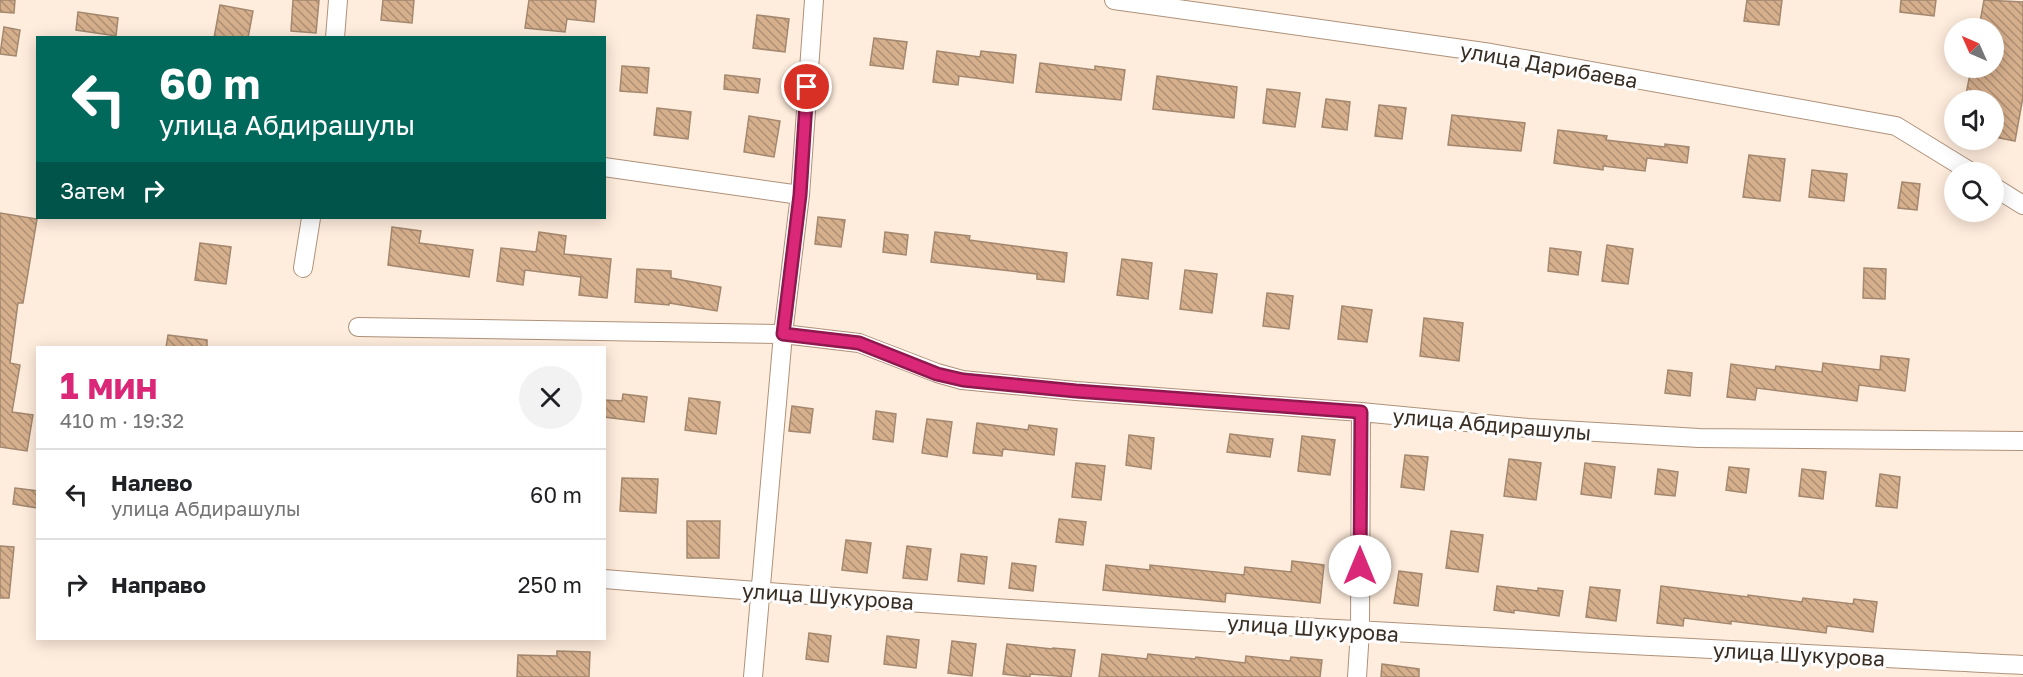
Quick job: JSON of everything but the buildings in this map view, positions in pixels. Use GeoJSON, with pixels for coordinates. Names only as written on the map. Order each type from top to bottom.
{"type":"FeatureCollection","features":[{"type":"Feature","properties":{"kind":"street"},"geometry":{"type":"LineString","coordinates":[[335,36],[338,0]]}},
{"type":"Feature","properties":{"kind":"street"},"geometry":{"type":"LineString","coordinates":[[753,677],[783,334],[800,195],[814,0]]}},
{"type":"Feature","properties":{"kind":"street","name":"улица Дарибаева"},"geometry":{"type":"LineString","coordinates":[[1114,0],[1491,53],[1896,126],[1955,162]]}},
{"type":"Feature","properties":{"kind":"street"},"geometry":{"type":"LineString","coordinates":[[606,167],[800,195]]}},
{"type":"Feature","properties":{"kind":"street"},"geometry":{"type":"LineString","coordinates":[[2004,193],[2023,205]]}},
{"type":"Feature","properties":{"kind":"street"},"geometry":{"type":"LineString","coordinates":[[303,268],[311,219]]}},
{"type":"Feature","properties":{"kind":"street","name":"улица Абдирашулы"},"geometry":{"type":"LineString","coordinates":[[358,327],[783,334],[859,343],[937,374],[963,380],[1076,391],[1361,412],[1528,428],[1700,438],[2023,441]]}},
{"type":"Feature","properties":{"kind":"street"},"geometry":{"type":"LineString","coordinates":[[1357,677],[1360,631],[1361,412]]}},
{"type":"Feature","properties":{"kind":"street","name":"улица Шукурова"},"geometry":{"type":"LineString","coordinates":[[606,579],[760,592],[1360,631],[2023,665]]}},
{"type":"Feature","properties":{"kind":"route"},"geometry":{"type":"LineString","coordinates":[[807,87],[800,195],[783,334],[859,343],[937,374],[963,380],[1076,391],[1361,412],[1360,566]]}}]}
